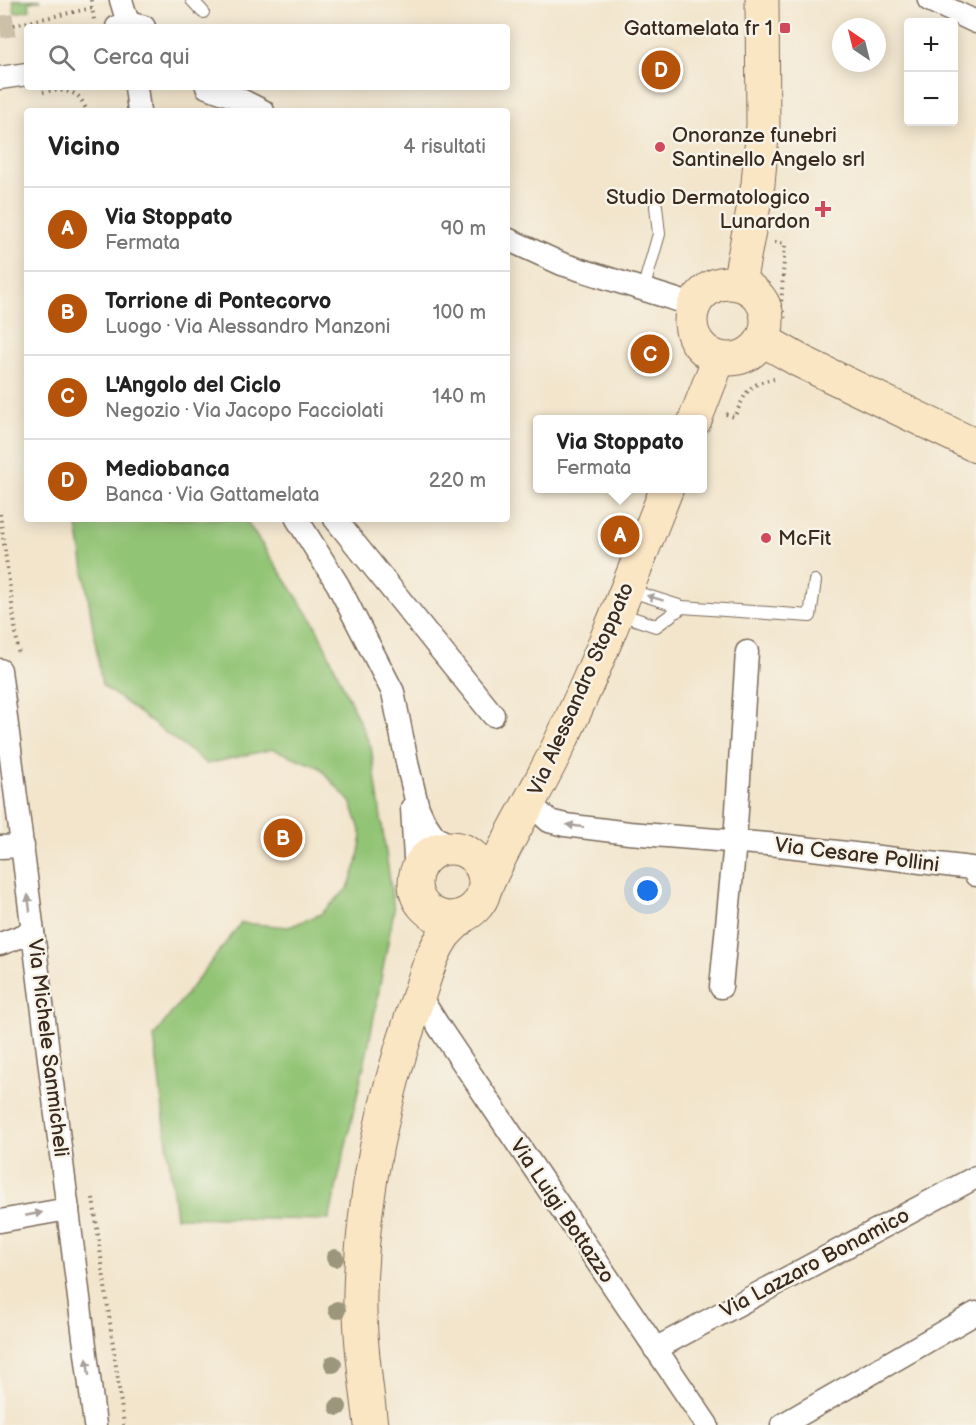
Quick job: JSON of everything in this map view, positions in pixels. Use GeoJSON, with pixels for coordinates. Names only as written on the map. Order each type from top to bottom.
{"type":"FeatureCollection","features":[{"type":"Feature","properties":{"kind":"main road"},"geometry":{"type":"LineString","coordinates":[[739,284],[758,184],[762,137],[762,0]]}},
{"type":"Feature","properties":{"kind":"main road"},"geometry":{"type":"LineString","coordinates":[[777,334],[751,352],[736,359],[719,358],[707,353],[698,344],[692,332],[690,318],[693,305],[701,294],[712,286],[726,282],[750,288],[765,306],[768,318],[767,329],[777,334],[800,361],[976,446]]}},
{"type":"Feature","properties":{"kind":"main road"},"geometry":{"type":"LineString","coordinates":[[696,415],[719,358]]}},
{"type":"Feature","properties":{"kind":"main road","name":"Via Alessandro Stoppato"},"geometry":{"type":"LineString","coordinates":[[419,995],[436,949],[445,935],[474,903],[525,810],[581,698],[665,493]]}},
{"type":"Feature","properties":{"kind":"main road","name":"Via Alessandro Stoppato"},"geometry":{"type":"LineString","coordinates":[[455,849],[470,850],[487,846],[501,837],[525,810]]}},
{"type":"Feature","properties":{"kind":"main road"},"geometry":{"type":"LineString","coordinates":[[371,1425],[360,1297],[362,1254],[376,1149],[390,1086],[404,1036],[419,995],[423,969],[424,938],[417,885],[426,857],[438,850],[455,849],[471,855],[480,865],[484,878],[474,903],[457,917],[440,917],[426,909],[417,885]]}},
{"type":"Feature","properties":{"kind":"street"},"geometry":{"type":"LineString","coordinates":[[121,0],[128,24]]}},
{"type":"Feature","properties":{"kind":"street"},"geometry":{"type":"LineString","coordinates":[[928,0],[976,22]]}},
{"type":"Feature","properties":{"kind":"street"},"geometry":{"type":"LineString","coordinates":[[0,78],[24,83]]}},
{"type":"Feature","properties":{"kind":"street"},"geometry":{"type":"LineString","coordinates":[[136,90],[139,108]]}},
{"type":"Feature","properties":{"kind":"street"},"geometry":{"type":"LineString","coordinates":[[216,90],[257,108]]}},
{"type":"Feature","properties":{"kind":"street"},"geometry":{"type":"LineString","coordinates":[[510,240],[562,264],[693,305]]}},
{"type":"Feature","properties":{"kind":"street"},"geometry":{"type":"LineString","coordinates":[[299,522],[338,585],[393,692],[408,767],[418,808],[424,821],[434,836],[455,849]]}},
{"type":"Feature","properties":{"kind":"street"},"geometry":{"type":"LineString","coordinates":[[337,522],[493,715]]}},
{"type":"Feature","properties":{"kind":"street"},"geometry":{"type":"LineString","coordinates":[[721,987],[735,842],[747,652]]}},
{"type":"Feature","properties":{"kind":"street","name":"Via Michele Sanmicheli"},"geometry":{"type":"LineString","coordinates":[[0,670],[95,1425]]}},
{"type":"Feature","properties":{"kind":"street"},"geometry":{"type":"LineString","coordinates":[[408,767],[417,885]]}},
{"type":"Feature","properties":{"kind":"street","name":"Via Cesare Pollini"},"geometry":{"type":"LineString","coordinates":[[525,810],[536,809],[549,821],[565,825],[629,833],[779,845],[971,868],[976,875]]}},
{"type":"Feature","properties":{"kind":"street"},"geometry":{"type":"LineString","coordinates":[[0,847],[22,846]]}},
{"type":"Feature","properties":{"kind":"street"},"geometry":{"type":"LineString","coordinates":[[0,944],[33,932]]}},
{"type":"Feature","properties":{"kind":"street","name":"Via Luigi Bottazzo"},"geometry":{"type":"LineString","coordinates":[[419,995],[707,1425]]}},
{"type":"Feature","properties":{"kind":"street","name":"Via Lazzaro Bonamico"},"geometry":{"type":"LineString","coordinates":[[655,1349],[976,1177]]}},
{"type":"Feature","properties":{"kind":"street"},"geometry":{"type":"LineString","coordinates":[[0,1221],[68,1209]]}},
{"type":"Feature","properties":{"kind":"street"},"geometry":{"type":"LineString","coordinates":[[783,1425],[976,1313]]}},
{"type":"Feature","properties":{"kind":"lane"},"geometry":{"type":"LineString","coordinates":[[192,0],[203,12]]}},
{"type":"Feature","properties":{"kind":"lane"},"geometry":{"type":"LineString","coordinates":[[643,290],[659,234],[657,206]]}},
{"type":"Feature","properties":{"kind":"lane"},"geometry":{"type":"LineString","coordinates":[[622,601],[810,616],[815,581]]}},
{"type":"Feature","properties":{"kind":"lane"},"geometry":{"type":"LineString","coordinates":[[622,601],[656,626],[682,607]]}},
{"type":"Feature","properties":{"kind":"path"},"geometry":{"type":"LineString","coordinates":[[14,25],[92,8],[91,0]]}},
{"type":"Feature","properties":{"kind":"path"},"geometry":{"type":"LineString","coordinates":[[60,90],[79,97],[85,108]]}},
{"type":"Feature","properties":{"kind":"path"},"geometry":{"type":"LineString","coordinates":[[777,334],[785,319],[781,306],[785,244]]}},
{"type":"Feature","properties":{"kind":"path"},"geometry":{"type":"LineString","coordinates":[[734,417],[747,390],[759,382],[779,378]]}},
{"type":"Feature","properties":{"kind":"green space"},"geometry":{"type":"Polygon","coordinates":[[[13,0],[41,0],[29,2],[30,10],[15,13],[13,0]]]}},
{"type":"Feature","properties":{"kind":"green space"},"geometry":{"type":"Polygon","coordinates":[[[76,522],[247,522],[315,624],[371,747],[394,910],[369,1043],[329,1220],[176,1217],[154,1036],[241,923],[289,927],[321,914],[348,888],[357,863],[362,836],[351,803],[319,767],[273,749],[207,764],[102,685],[76,522]]]}},
{"type":"Feature","properties":{"kind":"tunnel"},"geometry":{"type":"LineString","coordinates":[[0,27],[14,25]]}},
{"type":"Feature","properties":{"kind":"place","name":"Gattamelata fr 1"},"geometry":{"type":"Point","coordinates":[785,28]}},
{"type":"Feature","properties":{"kind":"place","name":"Mediobanca"},"geometry":{"type":"Point","coordinates":[661,70]}},
{"type":"Feature","properties":{"kind":"place","name":"Onoranze funebri Santinello Angelo srl"},"geometry":{"type":"Point","coordinates":[660,147]}},
{"type":"Feature","properties":{"kind":"place","name":"Studio Dermatologico Lunardon"},"geometry":{"type":"Point","coordinates":[823,209]}},
{"type":"Feature","properties":{"kind":"place","name":"L'Angolo del Ciclo"},"geometry":{"type":"Point","coordinates":[650,354]}},
{"type":"Feature","properties":{"kind":"place","name":"Via Stoppato"},"geometry":{"type":"Point","coordinates":[620,535]}},
{"type":"Feature","properties":{"kind":"place","name":"McFit"},"geometry":{"type":"Point","coordinates":[766,538]}},
{"type":"Feature","properties":{"kind":"place","name":"Torrione di Pontecorvo"},"geometry":{"type":"Point","coordinates":[283,838]}}]}
